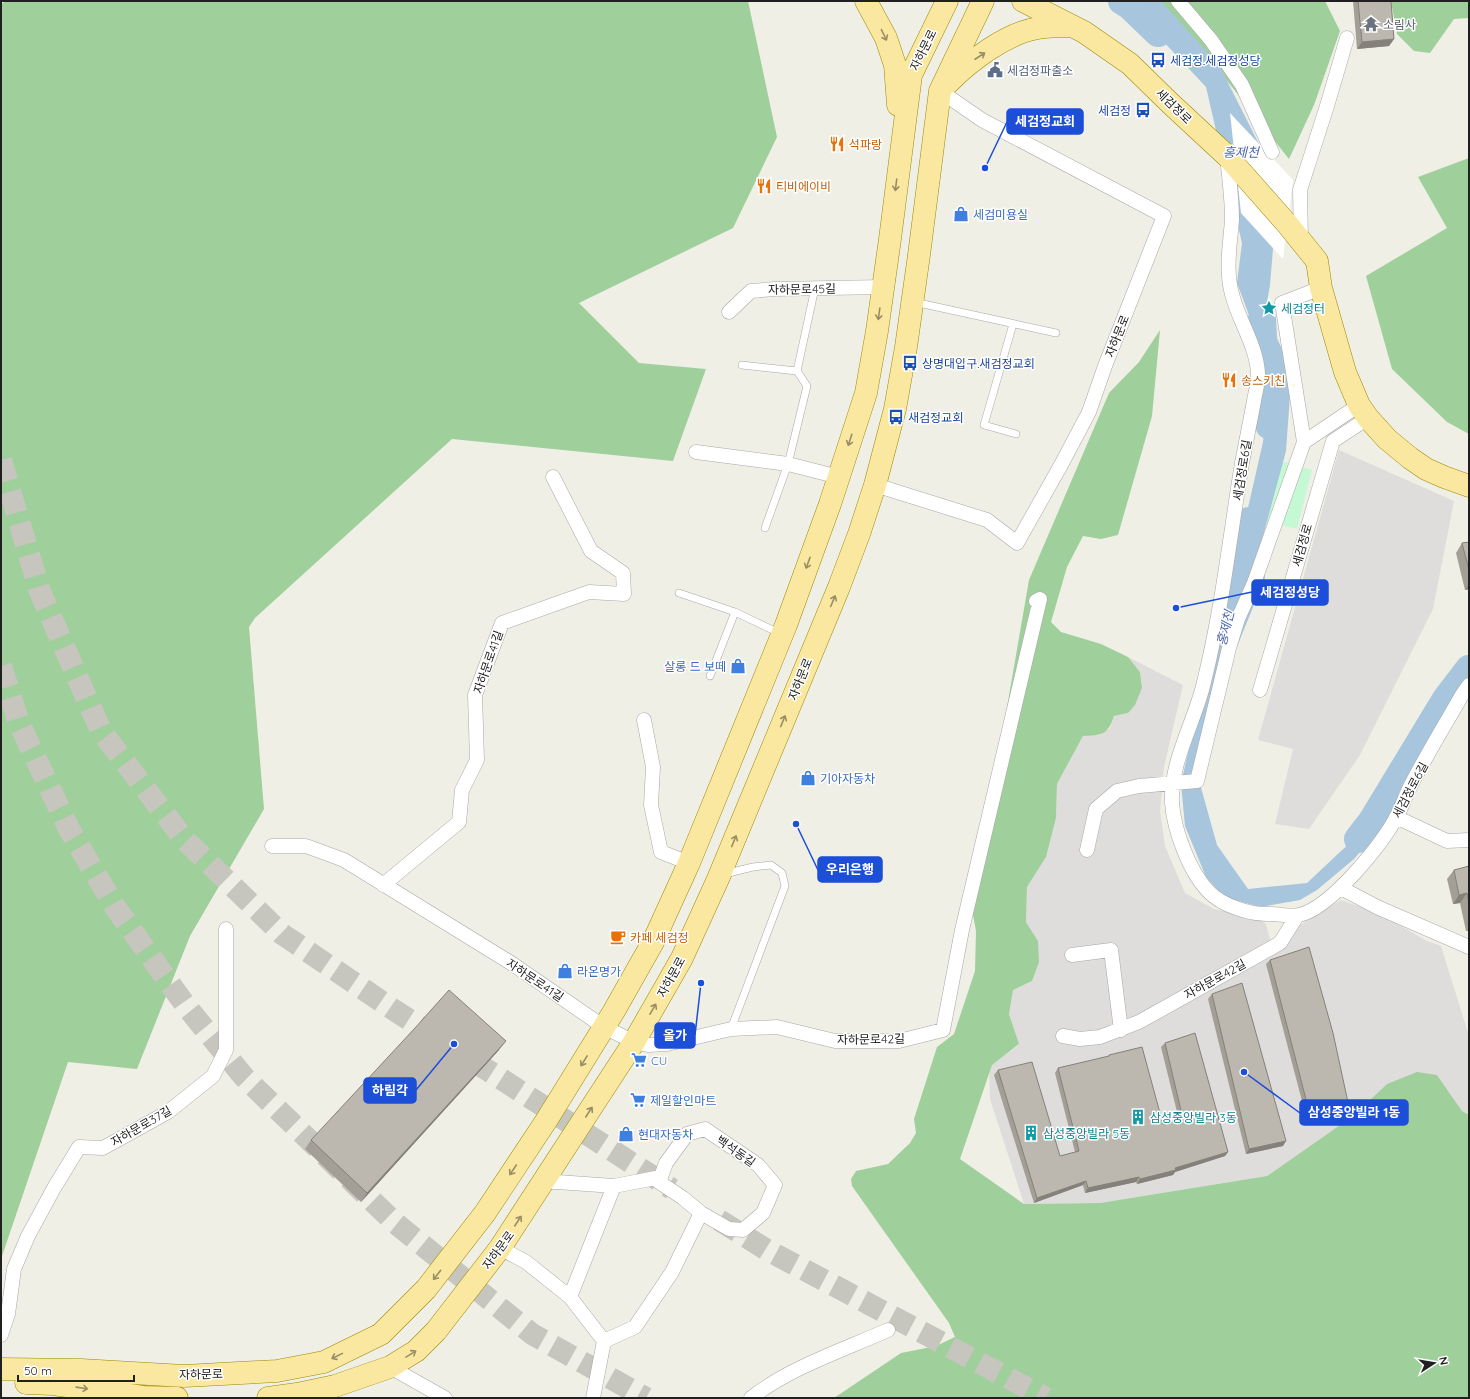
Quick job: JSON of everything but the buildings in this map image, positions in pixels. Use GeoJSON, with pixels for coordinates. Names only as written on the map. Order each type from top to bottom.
{"type":"FeatureCollection","features":[{"type":"Feature","properties":{"kind":"main road"},"geometry":{"type":"LineString","coordinates":[[866,1],[886,38],[895,65],[901,151]]}},
{"type":"Feature","properties":{"kind":"main road","name":"자하문로"},"geometry":{"type":"LineString","coordinates":[[10,1369],[81,1370],[184,1376],[277,1371],[324,1362],[381,1334],[426,1289],[485,1213],[546,1121],[604,1027],[653,942],[689,863],[782,635],[839,477],[866,393],[883,287],[911,75],[946,1]]}},
{"type":"Feature","properties":{"kind":"main road","name":"자하문로"},"geometry":{"type":"LineString","coordinates":[[268,1398],[335,1386],[390,1367],[416,1351],[436,1330],[500,1248],[634,1042],[682,958],[720,876],[839,587],[859,534],[875,485],[895,409],[912,302],[940,91],[983,1]]}},
{"type":"Feature","properties":{"kind":"main road","name":"세검정로"},"geometry":{"type":"LineString","coordinates":[[1026,2],[1084,32],[1130,64],[1231,161],[1317,260],[1321,288],[1345,372],[1364,411],[1387,439],[1410,458],[1426,469],[1469,486]]}},
{"type":"Feature","properties":{"kind":"main road"},"geometry":{"type":"LineString","coordinates":[[940,91],[966,65],[1006,39],[1037,28],[1072,26]]}},
{"type":"Feature","properties":{"kind":"main road"},"geometry":{"type":"LineString","coordinates":[[1,1354],[10,1369]]}},
{"type":"Feature","properties":{"kind":"main road","name":"자하문로"},"geometry":{"type":"LineString","coordinates":[[1,1383],[16,1382],[54,1391],[177,1398]]}},
{"type":"Feature","properties":{"kind":"street"},"geometry":{"type":"LineString","coordinates":[[1178,1],[1211,40],[1242,85],[1272,152]]}},
{"type":"Feature","properties":{"kind":"street"},"geometry":{"type":"LineString","coordinates":[[1294,233],[1300,190],[1347,38]]}},
{"type":"Feature","properties":{"kind":"street","name":"자하문로"},"geometry":{"type":"LineString","coordinates":[[875,485],[986,520],[1017,543],[1061,465],[1088,412],[1164,216],[982,120],[940,91]]}},
{"type":"Feature","properties":{"kind":"street","name":"세검정로6길"},"geometry":{"type":"LineString","coordinates":[[1231,161],[1232,216],[1228,275],[1233,302],[1254,353],[1258,375],[1225,575],[1204,684],[1173,782],[1173,809],[1182,847],[1208,892],[1227,904],[1256,914],[1296,916],[1310,911],[1341,888],[1381,840],[1396,817],[1411,786],[1469,685]]}},
{"type":"Feature","properties":{"kind":"street","name":"자하문로45길"},"geometry":{"type":"LineString","coordinates":[[729,312],[751,291],[883,287]]}},
{"type":"Feature","properties":{"kind":"street"},"geometry":{"type":"LineString","coordinates":[[1087,850],[1096,809],[1117,791],[1139,786],[1197,781],[1229,648],[1238,619],[1254,583],[1304,442],[1282,303],[1321,288]]}},
{"type":"Feature","properties":{"kind":"street"},"geometry":{"type":"LineString","coordinates":[[1304,442],[1364,411]]}},
{"type":"Feature","properties":{"kind":"street","name":"세검정로"},"geometry":{"type":"LineString","coordinates":[[1260,690],[1333,441],[1364,411]]}},
{"type":"Feature","properties":{"kind":"street"},"geometry":{"type":"LineString","coordinates":[[696,452],[788,464],[839,477]]}},
{"type":"Feature","properties":{"kind":"street","name":"자하문로41길"},"geometry":{"type":"LineString","coordinates":[[383,885],[459,822],[462,790],[477,760],[475,695],[502,623],[589,592],[624,594],[623,573],[591,551],[552,477]]}},
{"type":"Feature","properties":{"kind":"street","name":"자하문로42길"},"geometry":{"type":"LineString","coordinates":[[634,1042],[648,1045],[667,1044],[731,1029],[777,1027],[835,1041],[899,1041],[943,1030],[962,930],[1040,599],[1036,601]]}},
{"type":"Feature","properties":{"kind":"street"},"geometry":{"type":"LineString","coordinates":[[644,720],[653,767],[651,805],[661,852],[689,863]]}},
{"type":"Feature","properties":{"kind":"street"},"geometry":{"type":"LineString","coordinates":[[1396,817],[1447,841],[1469,840]]}},
{"type":"Feature","properties":{"kind":"street","name":"자하문로41길"},"geometry":{"type":"LineString","coordinates":[[272,846],[306,846],[344,860],[511,963],[604,1027],[634,1042]]}},
{"type":"Feature","properties":{"kind":"street"},"geometry":{"type":"LineString","coordinates":[[1341,888],[1378,907],[1469,947]]}},
{"type":"Feature","properties":{"kind":"street","name":"자하문로42길"},"geometry":{"type":"LineString","coordinates":[[1063,1036],[1080,1039],[1100,1037],[1139,1022],[1280,943],[1296,916]]}},
{"type":"Feature","properties":{"kind":"street","name":"자하문로37길"},"geometry":{"type":"LineString","coordinates":[[1,1335],[8,1314],[14,1269],[25,1242],[54,1188],[80,1147],[103,1148],[168,1112],[213,1076],[226,1050],[226,929]]}},
{"type":"Feature","properties":{"kind":"street"},"geometry":{"type":"LineString","coordinates":[[1072,955],[1111,950],[1121,1030]]}},
{"type":"Feature","properties":{"kind":"street","name":"백석동길"},"geometry":{"type":"LineString","coordinates":[[705,1129],[758,1165],[775,1185],[763,1213],[743,1230],[729,1229],[701,1213],[660,1182],[666,1163],[687,1134],[705,1129]]}},
{"type":"Feature","properties":{"kind":"street"},"geometry":{"type":"LineString","coordinates":[[543,1182],[614,1186],[661,1177]]}},
{"type":"Feature","properties":{"kind":"street"},"geometry":{"type":"LineString","coordinates":[[570,1297],[614,1186]]}},
{"type":"Feature","properties":{"kind":"street"},"geometry":{"type":"LineString","coordinates":[[604,1341],[635,1327],[672,1272],[701,1213]]}},
{"type":"Feature","properties":{"kind":"street"},"geometry":{"type":"LineString","coordinates":[[500,1248],[526,1262],[570,1297],[604,1341],[593,1398]]}},
{"type":"Feature","properties":{"kind":"street"},"geometry":{"type":"LineString","coordinates":[[751,1398],[767,1386],[803,1367],[888,1330]]}},
{"type":"Feature","properties":{"kind":"street"},"geometry":{"type":"LineString","coordinates":[[390,1367],[445,1398]]}},
{"type":"Feature","properties":{"kind":"lane"},"geometry":{"type":"LineString","coordinates":[[765,528],[788,464],[807,386],[797,371],[815,288]]}},
{"type":"Feature","properties":{"kind":"lane"},"geometry":{"type":"LineString","coordinates":[[912,302],[1056,333]]}},
{"type":"Feature","properties":{"kind":"lane"},"geometry":{"type":"LineString","coordinates":[[1013,324],[984,426],[1016,434]]}},
{"type":"Feature","properties":{"kind":"lane"},"geometry":{"type":"LineString","coordinates":[[742,365],[797,371]]}},
{"type":"Feature","properties":{"kind":"lane"},"geometry":{"type":"LineString","coordinates":[[679,593],[735,612],[782,635]]}},
{"type":"Feature","properties":{"kind":"lane"},"geometry":{"type":"LineString","coordinates":[[710,676],[735,612]]}},
{"type":"Feature","properties":{"kind":"lane"},"geometry":{"type":"LineString","coordinates":[[720,876],[753,867],[771,865],[782,873],[785,886],[731,1029]]}},
{"type":"Feature","properties":{"kind":"shaded area"},"geometry":{"type":"Polygon","coordinates":[[[1339,450],[1454,501],[1433,609],[1360,755],[1309,829],[1275,824],[1293,749],[1258,740],[1339,450]]]}},
{"type":"Feature","properties":{"kind":"shaded area"},"geometry":{"type":"Polygon","coordinates":[[[1128,657],[1183,685],[1164,767],[1160,811],[1165,846],[1185,893],[1214,909],[1257,918],[1266,924],[1271,943],[1341,900],[1380,914],[1427,941],[1441,946],[1469,1036],[1469,1115],[1462,1111],[1437,1075],[1387,1084],[1353,1116],[1267,1176],[1100,1203],[1024,1204],[990,1099],[989,1067],[1019,1045],[1009,1014],[1013,990],[1032,981],[1038,941],[1026,922],[1027,887],[1046,857],[1056,818],[1057,784],[1083,736],[1099,735],[1110,728],[1114,716],[1128,713],[1142,688],[1140,672],[1128,657]]]}},
{"type":"Feature","properties":{"kind":"green space"},"geometry":{"type":"Polygon","coordinates":[[[6,1],[748,1],[777,137],[733,228],[579,303],[639,363],[706,369],[673,461],[452,439],[255,618],[249,627],[264,809],[190,936],[137,1069],[68,1062],[1,1259],[1,4],[6,1]]]}},
{"type":"Feature","properties":{"kind":"green space"},"geometry":{"type":"Polygon","coordinates":[[[1159,1],[1325,1],[1340,31],[1314,105],[1289,159],[1213,63],[1159,1]]]}},
{"type":"Feature","properties":{"kind":"green space"},"geometry":{"type":"Polygon","coordinates":[[[1391,1],[1469,1],[1469,18],[1454,19],[1430,53],[1414,51],[1397,34],[1391,1]]]}},
{"type":"Feature","properties":{"kind":"green space"},"geometry":{"type":"Polygon","coordinates":[[[1469,158],[1469,434],[1447,422],[1392,369],[1366,276],[1447,228],[1418,177],[1469,158]]]}},
{"type":"Feature","properties":{"kind":"green space"},"geometry":{"type":"Polygon","coordinates":[[[1160,330],[1152,416],[1118,535],[1101,539],[1083,536],[1067,567],[1051,622],[1061,632],[1101,644],[1128,657],[1140,672],[1142,688],[1135,705],[1128,713],[1114,716],[1109,727],[1103,733],[1083,736],[1057,784],[1056,818],[1046,857],[1027,887],[1026,922],[1038,941],[1039,962],[1032,981],[1013,990],[1009,1014],[1019,1044],[992,1065],[960,1159],[1024,1204],[1100,1203],[1267,1176],[1353,1116],[1387,1084],[1417,1072],[1437,1075],[1462,1111],[1469,1115],[1469,1398],[834,1398],[901,1353],[936,1346],[955,1337],[949,1323],[852,1186],[851,1179],[856,1171],[888,1164],[910,1143],[916,1133],[914,1119],[937,1047],[954,1034],[975,971],[976,931],[972,909],[1029,580],[1109,393],[1139,362],[1160,330]]]}},
{"type":"Feature","properties":{"kind":"green space"},"geometry":{"type":"Polygon","coordinates":[[[1274,459],[1312,470],[1297,529],[1259,520],[1274,459]]]}},
{"type":"Feature","properties":{"kind":"water","name":"홍제천"},"geometry":{"type":"Polygon","coordinates":[[[1122,1],[1161,1],[1219,65],[1260,146],[1273,249],[1270,285],[1265,314],[1287,359],[1290,395],[1286,451],[1263,536],[1265,578],[1236,649],[1200,784],[1217,845],[1248,889],[1307,883],[1356,837],[1392,792],[1438,721],[1469,662],[1469,693],[1397,808],[1354,859],[1317,890],[1300,900],[1260,907],[1224,897],[1206,877],[1185,826],[1181,784],[1194,725],[1232,610],[1246,585],[1240,543],[1263,442],[1270,371],[1237,283],[1242,243],[1206,87],[1130,6],[1122,1]]]}},
{"type":"Feature","properties":{"kind":"pier"},"geometry":{"type":"Polygon","coordinates":[[[1230,113],[1293,180],[1283,259],[1241,213],[1230,113]]]}},
{"type":"Feature","properties":{"kind":"waterway","name":"홍제천"},"geometry":{"type":"LineString","coordinates":[[1122,1],[1130,6],[1158,33]]}},
{"type":"Feature","properties":{"kind":"waterway","name":"홍제천"},"geometry":{"type":"LineString","coordinates":[[1262,319],[1272,410],[1269,425]]}},
{"type":"Feature","properties":{"kind":"waterway","name":"홍제천"},"geometry":{"type":"LineString","coordinates":[[1208,696],[1249,521]]}},
{"type":"Feature","properties":{"kind":"waterway","name":"홍제천"},"geometry":{"type":"LineString","coordinates":[[1358,839],[1372,821],[1446,699],[1469,669]]}},
{"type":"Feature","properties":{"kind":"tunnel"},"geometry":{"type":"LineString","coordinates":[[1,460],[40,592],[101,731],[184,839],[282,934],[394,1010],[672,1189]]}},
{"type":"Feature","properties":{"kind":"tunnel"},"geometry":{"type":"LineString","coordinates":[[1,666],[19,723],[69,829],[115,907],[186,1006],[244,1077],[394,1222],[532,1334],[646,1398]]}},
{"type":"Feature","properties":{"kind":"tunnel"},"geometry":{"type":"LineString","coordinates":[[719,1220],[767,1250],[1046,1398]]}},
{"type":"Feature","properties":{"kind":"place","name":"소림사"},"geometry":{"type":"Point","coordinates":[1371,24]}},
{"type":"Feature","properties":{"kind":"place","name":"세검정.세검정성당"},"geometry":{"type":"Point","coordinates":[1158,60]}},
{"type":"Feature","properties":{"kind":"place","name":"세검정파출소"},"geometry":{"type":"Point","coordinates":[995,70]}},
{"type":"Feature","properties":{"kind":"place","name":"세검정"},"geometry":{"type":"Point","coordinates":[1143,110]}},
{"type":"Feature","properties":{"kind":"place","name":"석파랑"},"geometry":{"type":"Point","coordinates":[837,144]}},
{"type":"Feature","properties":{"kind":"place","name":"세검정교회"},"geometry":{"type":"Point","coordinates":[985,168]}},
{"type":"Feature","properties":{"kind":"place","name":"티비에이비"},"geometry":{"type":"Point","coordinates":[764,186]}},
{"type":"Feature","properties":{"kind":"place","name":"세검미용실"},"geometry":{"type":"Point","coordinates":[961,214]}},
{"type":"Feature","properties":{"kind":"place","name":"세검정터"},"geometry":{"type":"Point","coordinates":[1269,308]}},
{"type":"Feature","properties":{"kind":"place","name":"상명대입구.새검정교회"},"geometry":{"type":"Point","coordinates":[910,363]}},
{"type":"Feature","properties":{"kind":"place","name":"송스키친"},"geometry":{"type":"Point","coordinates":[1229,380]}},
{"type":"Feature","properties":{"kind":"place","name":"새검정교회"},"geometry":{"type":"Point","coordinates":[896,417]}},
{"type":"Feature","properties":{"kind":"place","name":"세검정성당"},"geometry":{"type":"Point","coordinates":[1176,608]}},
{"type":"Feature","properties":{"kind":"place","name":"살롱 드 보떼"},"geometry":{"type":"Point","coordinates":[738,666]}},
{"type":"Feature","properties":{"kind":"place","name":"기아자동차"},"geometry":{"type":"Point","coordinates":[808,778]}},
{"type":"Feature","properties":{"kind":"place","name":"우리은행"},"geometry":{"type":"Point","coordinates":[796,824]}},
{"type":"Feature","properties":{"kind":"place","name":"카페 세검정"},"geometry":{"type":"Point","coordinates":[618,937]}},
{"type":"Feature","properties":{"kind":"place","name":"라온명가"},"geometry":{"type":"Point","coordinates":[565,971]}},
{"type":"Feature","properties":{"kind":"place","name":"올가"},"geometry":{"type":"Point","coordinates":[701,983]}},
{"type":"Feature","properties":{"kind":"place","name":"하림각"},"geometry":{"type":"Point","coordinates":[454,1044]}},
{"type":"Feature","properties":{"kind":"place","name":"CU"},"geometry":{"type":"Point","coordinates":[639,1060]}},
{"type":"Feature","properties":{"kind":"place","name":"삼성중앙빌라 1동"},"geometry":{"type":"Point","coordinates":[1244,1072]}},
{"type":"Feature","properties":{"kind":"place","name":"제일할인마트"},"geometry":{"type":"Point","coordinates":[638,1100]}},
{"type":"Feature","properties":{"kind":"place","name":"삼성중앙빌라 3동"},"geometry":{"type":"Point","coordinates":[1138,1117]}},
{"type":"Feature","properties":{"kind":"place","name":"삼성중앙빌라 5동"},"geometry":{"type":"Point","coordinates":[1031,1133]}},
{"type":"Feature","properties":{"kind":"place","name":"현대자동차"},"geometry":{"type":"Point","coordinates":[626,1134]}}]}
